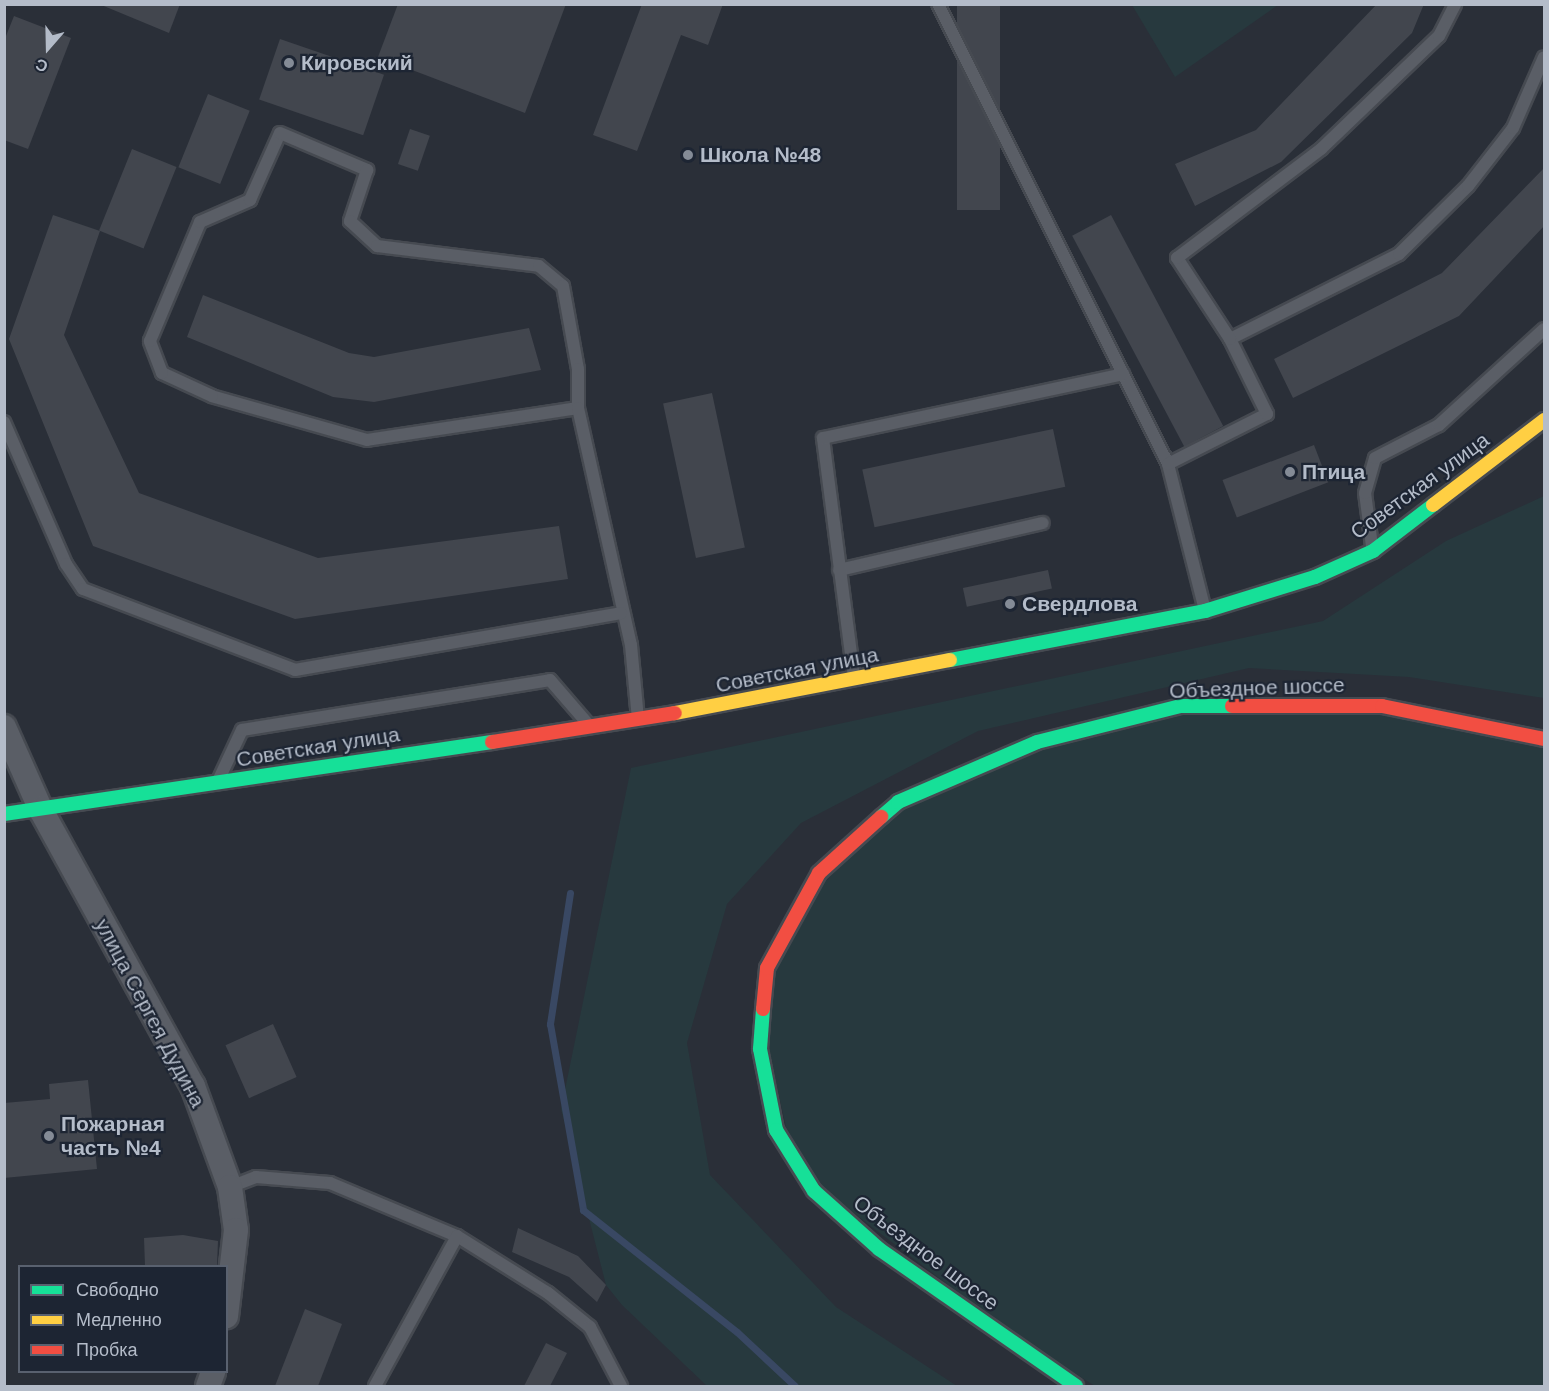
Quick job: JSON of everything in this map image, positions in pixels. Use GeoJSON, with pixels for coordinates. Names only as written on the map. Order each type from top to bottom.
{"type":"FeatureCollection","features":[{"type":"Feature","properties":{"kind":"street","name":"Советская улица"},"geometry":{"type":"LineString","coordinates":[[4,814],[638,720],[855,681],[1205,611],[1315,577],[1373,550],[1545,420]]}},
{"type":"Feature","properties":{"kind":"street","name":"Объездное шоссе"},"geometry":{"type":"LineString","coordinates":[[1076,1386],[879,1249],[814,1191],[776,1130],[760,1049],[767,968],[819,873],[898,802],[1037,742],[1180,706],[1382,706],[1545,739]]}},
{"type":"Feature","properties":{"kind":"street","name":"улица Сергея Дудина"},"geometry":{"type":"LineString","coordinates":[[4,727],[41,810],[193,1086],[230,1187],[236,1230],[228,1299]]}},
{"type":"Feature","properties":{"kind":"lane"},"geometry":{"type":"LineString","coordinates":[[938,4],[1168,464],[1205,611]]}},
{"type":"Feature","properties":{"kind":"lane"},"geometry":{"type":"LineString","coordinates":[[1168,464],[1267,414],[1230,339],[1177,258],[1321,149],[1439,36],[1455,4]]}},
{"type":"Feature","properties":{"kind":"lane"},"geometry":{"type":"LineString","coordinates":[[1230,339],[1399,255],[1467,186],[1513,128],[1545,57]]}},
{"type":"Feature","properties":{"kind":"lane"},"geometry":{"type":"LineString","coordinates":[[579,408],[367,440],[212,396],[162,373],[150,341],[200,222],[250,200],[280,133],[367,170],[350,221],[377,246],[539,266],[563,286],[578,369],[579,408],[621,613],[638,720]]}},
{"type":"Feature","properties":{"kind":"lane"},"geometry":{"type":"LineString","coordinates":[[1373,550],[1365,493],[1375,458],[1439,425],[1545,329]]}},
{"type":"Feature","properties":{"kind":"lane"},"geometry":{"type":"LineString","coordinates":[[855,681],[823,438],[1123,374]]}},
{"type":"Feature","properties":{"kind":"lane"},"geometry":{"type":"LineString","coordinates":[[4,422],[66,564],[83,589],[295,670],[621,613]]}},
{"type":"Feature","properties":{"kind":"lane"},"geometry":{"type":"LineString","coordinates":[[839,570],[1043,523]]}},
{"type":"Feature","properties":{"kind":"lane"},"geometry":{"type":"LineString","coordinates":[[217,784],[242,730],[550,681],[591,727]]}},
{"type":"Feature","properties":{"kind":"lane"},"geometry":{"type":"LineString","coordinates":[[230,1187],[256,1178],[330,1183],[456,1236],[548,1293],[590,1327],[621,1386]]}},
{"type":"Feature","properties":{"kind":"lane"},"geometry":{"type":"LineString","coordinates":[[375,1386],[456,1236]]}},
{"type":"Feature","properties":{"kind":"shaded area"},"geometry":{"type":"Polygon","coordinates":[[[1132,5],[1278,5],[1175,77],[1132,5]]]}},
{"type":"Feature","properties":{"kind":"shaded area"},"geometry":{"type":"Polygon","coordinates":[[[1544,496],[1544,698],[1409,677],[1249,668],[978,731],[801,823],[727,904],[687,1043],[710,1175],[836,1307],[957,1386],[707,1386],[622,1305],[606,1285],[561,1109],[631,768],[1323,621],[1446,541],[1544,496]]]}},
{"type":"Feature","properties":{"kind":"shaded area"},"geometry":{"type":"Polygon","coordinates":[[[1376,714],[1544,746],[1544,1386],[1095,1386],[1019,1339],[818,1186],[786,1127],[769,1052],[772,974],[822,884],[902,808],[1036,752],[1170,715],[1376,714]]]}},
{"type":"Feature","properties":{"kind":"building"},"geometry":{"type":"Polygon","coordinates":[[[99,4],[180,4],[169,33],[99,4]]]}},
{"type":"Feature","properties":{"kind":"building"},"geometry":{"type":"Polygon","coordinates":[[[398,4],[566,4],[525,113],[378,57],[398,4]]]}},
{"type":"Feature","properties":{"kind":"building"},"geometry":{"type":"Polygon","coordinates":[[[642,4],[723,4],[708,45],[681,35],[637,151],[593,135],[642,4]]]}},
{"type":"Feature","properties":{"kind":"building"},"geometry":{"type":"Polygon","coordinates":[[[957,4],[1000,4],[1000,210],[957,210],[957,4]]]}},
{"type":"Feature","properties":{"kind":"building"},"geometry":{"type":"Polygon","coordinates":[[[1377,4],[1424,4],[1412,33],[1281,162],[1195,206],[1175,164],[1256,130],[1377,4]]]}},
{"type":"Feature","properties":{"kind":"building"},"geometry":{"type":"Polygon","coordinates":[[[14,16],[71,38],[28,149],[4,140],[4,41],[14,16]]]}},
{"type":"Feature","properties":{"kind":"building"},"geometry":{"type":"Polygon","coordinates":[[[280,39],[384,75],[363,135],[259,100],[280,39]]]}},
{"type":"Feature","properties":{"kind":"building"},"geometry":{"type":"Polygon","coordinates":[[[208,94],[250,111],[220,184],[178,167],[208,94]]]}},
{"type":"Feature","properties":{"kind":"building"},"geometry":{"type":"Polygon","coordinates":[[[410,129],[430,136],[418,171],[398,164],[410,129]]]}},
{"type":"Feature","properties":{"kind":"building"},"geometry":{"type":"Polygon","coordinates":[[[132,149],[177,167],[144,249],[99,231],[132,149]]]}},
{"type":"Feature","properties":{"kind":"building"},"geometry":{"type":"Polygon","coordinates":[[[1545,167],[1545,225],[1459,316],[1293,398],[1274,359],[1442,273],[1545,167]]]}},
{"type":"Feature","properties":{"kind":"building"},"geometry":{"type":"Polygon","coordinates":[[[53,215],[100,231],[64,335],[139,493],[318,558],[559,526],[568,579],[295,619],[93,546],[9,339],[53,215]]]}},
{"type":"Feature","properties":{"kind":"building"},"geometry":{"type":"Polygon","coordinates":[[[1111,215],[1223,426],[1184,447],[1072,236],[1111,215]]]}},
{"type":"Feature","properties":{"kind":"building"},"geometry":{"type":"Polygon","coordinates":[[[203,295],[349,353],[374,357],[529,328],[541,370],[374,402],[333,397],[187,337],[203,295]]]}},
{"type":"Feature","properties":{"kind":"building"},"geometry":{"type":"Polygon","coordinates":[[[712,393],[745,548],[696,558],[663,403],[712,393]]]}},
{"type":"Feature","properties":{"kind":"building"},"geometry":{"type":"Polygon","coordinates":[[[1053,429],[1065,487],[875,527],[862,470],[1053,429]]]}},
{"type":"Feature","properties":{"kind":"building"},"geometry":{"type":"Polygon","coordinates":[[[1314,445],[1328,482],[1237,517],[1223,480],[1314,445]]]}},
{"type":"Feature","properties":{"kind":"building"},"geometry":{"type":"Polygon","coordinates":[[[1048,570],[1052,589],[967,607],[963,588],[1048,570]]]}},
{"type":"Feature","properties":{"kind":"building"},"geometry":{"type":"Polygon","coordinates":[[[273,1024],[297,1077],[249,1098],[225,1045],[273,1024]]]}},
{"type":"Feature","properties":{"kind":"building","name":"Пожарная часть №4"},"geometry":{"type":"Polygon","coordinates":[[[88,1080],[97,1169],[4,1178],[4,1103],[50,1099],[49,1084],[88,1080]]]}},
{"type":"Feature","properties":{"kind":"building"},"geometry":{"type":"Polygon","coordinates":[[[518,1228],[578,1256],[606,1285],[597,1302],[569,1277],[512,1252],[518,1228]]]}},
{"type":"Feature","properties":{"kind":"building"},"geometry":{"type":"Polygon","coordinates":[[[183,1235],[218,1241],[217,1265],[145,1265],[144,1238],[183,1235]]]}},
{"type":"Feature","properties":{"kind":"building"},"geometry":{"type":"Polygon","coordinates":[[[305,1309],[342,1324],[318,1386],[275,1386],[305,1309]]]}},
{"type":"Feature","properties":{"kind":"building"},"geometry":{"type":"Polygon","coordinates":[[[546,1343],[567,1353],[550,1386],[524,1386],[546,1343]]]}},
{"type":"Feature","properties":{"kind":"waterway"},"geometry":{"type":"LineString","coordinates":[[570,893],[550,1024],[583,1210],[737,1332],[795,1386]]}},
{"type":"Feature","properties":{"kind":"traffic: fast"},"geometry":{"type":"LineString","coordinates":[[950,660],[1205,611],[1315,577],[1373,551],[1433,505]]}},
{"type":"Feature","properties":{"kind":"traffic: fast"},"geometry":{"type":"LineString","coordinates":[[881,817],[898,802],[1037,742],[1180,706],[1232,706]]}},
{"type":"Feature","properties":{"kind":"traffic: fast"},"geometry":{"type":"LineString","coordinates":[[4,814],[492,742]]}},
{"type":"Feature","properties":{"kind":"traffic: fast"},"geometry":{"type":"LineString","coordinates":[[763,1009],[760,1049],[776,1130],[814,1191],[879,1249],[1076,1386]]}},
{"type":"Feature","properties":{"kind":"traffic: slow"},"geometry":{"type":"LineString","coordinates":[[1433,505],[1544,420]]}},
{"type":"Feature","properties":{"kind":"traffic: slow"},"geometry":{"type":"LineString","coordinates":[[675,713],[950,660]]}},
{"type":"Feature","properties":{"kind":"traffic: jam"},"geometry":{"type":"LineString","coordinates":[[1232,706],[1382,706],[1544,739]]}},
{"type":"Feature","properties":{"kind":"traffic: jam"},"geometry":{"type":"LineString","coordinates":[[492,742],[675,713]]}},
{"type":"Feature","properties":{"kind":"traffic: jam"},"geometry":{"type":"LineString","coordinates":[[763,1009],[767,968],[819,873],[881,817]]}},
{"type":"Feature","properties":{"kind":"place","name":"Кировский"},"geometry":{"type":"Point","coordinates":[289,63]}},
{"type":"Feature","properties":{"kind":"place","name":"Школа №48"},"geometry":{"type":"Point","coordinates":[688,155]}},
{"type":"Feature","properties":{"kind":"place","name":"Птица"},"geometry":{"type":"Point","coordinates":[1290,472]}},
{"type":"Feature","properties":{"kind":"place","name":"Свердлова"},"geometry":{"type":"Point","coordinates":[1010,604]}},
{"type":"Feature","properties":{"kind":"place","name":"Пожарная часть №4"},"geometry":{"type":"Point","coordinates":[49,1136]}}]}
